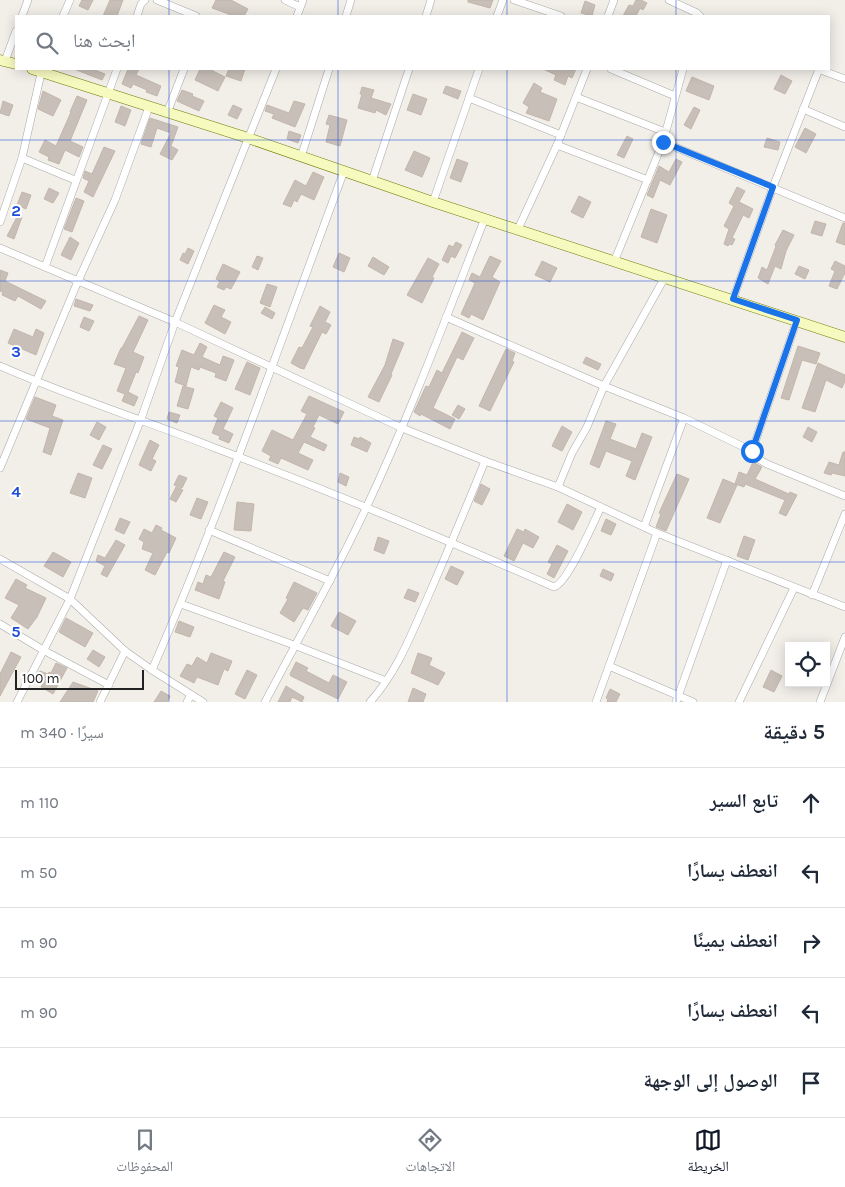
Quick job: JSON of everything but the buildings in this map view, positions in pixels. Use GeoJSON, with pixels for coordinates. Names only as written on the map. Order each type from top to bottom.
{"type":"FeatureCollection","features":[{"type":"Feature","properties":{"kind":"main road"},"geometry":{"type":"LineString","coordinates":[[2,60],[15,64]]}},
{"type":"Feature","properties":{"kind":"main road"},"geometry":{"type":"LineString","coordinates":[[38,70],[845,337]]}},
{"type":"Feature","properties":{"kind":"street"},"geometry":{"type":"LineString","coordinates":[[22,15],[28,0]]}},
{"type":"Feature","properties":{"kind":"street"},"geometry":{"type":"LineString","coordinates":[[63,15],[70,0]]}},
{"type":"Feature","properties":{"kind":"street"},"geometry":{"type":"LineString","coordinates":[[137,15],[141,4],[145,0]]}},
{"type":"Feature","properties":{"kind":"street"},"geometry":{"type":"LineString","coordinates":[[157,0],[168,2],[194,15]]}},
{"type":"Feature","properties":{"kind":"street"},"geometry":{"type":"LineString","coordinates":[[285,0],[302,4]]}},
{"type":"Feature","properties":{"kind":"street"},"geometry":{"type":"LineString","coordinates":[[346,15],[351,0]]}},
{"type":"Feature","properties":{"kind":"street"},"geometry":{"type":"LineString","coordinates":[[426,15],[431,0]]}},
{"type":"Feature","properties":{"kind":"street"},"geometry":{"type":"LineString","coordinates":[[498,15],[503,0]]}},
{"type":"Feature","properties":{"kind":"street"},"geometry":{"type":"LineString","coordinates":[[514,0],[558,15]]}},
{"type":"Feature","properties":{"kind":"street"},"geometry":{"type":"LineString","coordinates":[[608,15],[614,0]]}},
{"type":"Feature","properties":{"kind":"street"},"geometry":{"type":"LineString","coordinates":[[669,0],[699,15]]}},
{"type":"Feature","properties":{"kind":"street"},"geometry":{"type":"LineString","coordinates":[[2,60],[15,33]]}},
{"type":"Feature","properties":{"kind":"street"},"geometry":{"type":"LineString","coordinates":[[0,222],[22,158],[38,70]]}},
{"type":"Feature","properties":{"kind":"street"},"geometry":{"type":"LineString","coordinates":[[45,266],[117,70]]}},
{"type":"Feature","properties":{"kind":"street"},"geometry":{"type":"LineString","coordinates":[[167,113],[184,70]]}},
{"type":"Feature","properties":{"kind":"street"},"geometry":{"type":"LineString","coordinates":[[17,702],[70,599],[141,419],[175,322],[276,70]]}},
{"type":"Feature","properties":{"kind":"street"},"geometry":{"type":"LineString","coordinates":[[301,157],[329,70]]}},
{"type":"Feature","properties":{"kind":"street"},"geometry":{"type":"LineString","coordinates":[[372,181],[408,70]]}},
{"type":"Feature","properties":{"kind":"street"},"geometry":{"type":"LineString","coordinates":[[433,202],[479,70]]}},
{"type":"Feature","properties":{"kind":"street"},"geometry":{"type":"LineString","coordinates":[[518,229],[557,145],[587,70]]}},
{"type":"Feature","properties":{"kind":"street"},"geometry":{"type":"LineString","coordinates":[[613,70],[675,96]]}},
{"type":"Feature","properties":{"kind":"street"},"geometry":{"type":"LineString","coordinates":[[614,262],[663,142],[683,70]]}},
{"type":"Feature","properties":{"kind":"street"},"geometry":{"type":"LineString","coordinates":[[733,299],[818,70]]}},
{"type":"Feature","properties":{"kind":"street"},"geometry":{"type":"LineString","coordinates":[[821,70],[845,79]]}},
{"type":"Feature","properties":{"kind":"street"},"geometry":{"type":"LineString","coordinates":[[576,97],[665,132]]}},
{"type":"Feature","properties":{"kind":"street"},"geometry":{"type":"LineString","coordinates":[[469,98],[561,135]]}},
{"type":"Feature","properties":{"kind":"street"},"geometry":{"type":"LineString","coordinates":[[0,468],[78,281],[115,200],[149,107]]}},
{"type":"Feature","properties":{"kind":"street"},"geometry":{"type":"LineString","coordinates":[[803,109],[845,127]]}},
{"type":"Feature","properties":{"kind":"street"},"geometry":{"type":"LineString","coordinates":[[663,142],[845,218]]}},
{"type":"Feature","properties":{"kind":"street"},"geometry":{"type":"LineString","coordinates":[[557,145],[648,180]]}},
{"type":"Feature","properties":{"kind":"street"},"geometry":{"type":"LineString","coordinates":[[22,158],[75,180]]}},
{"type":"Feature","properties":{"kind":"street"},"geometry":{"type":"LineString","coordinates":[[152,670],[181,604],[238,456],[344,171]]}},
{"type":"Feature","properties":{"kind":"street"},"geometry":{"type":"LineString","coordinates":[[265,702],[330,581],[367,507],[402,428],[485,218]]}},
{"type":"Feature","properties":{"kind":"street"},"geometry":{"type":"LineString","coordinates":[[0,248],[175,322],[402,428],[485,461],[558,487],[657,533],[845,607]]}},
{"type":"Feature","properties":{"kind":"street"},"geometry":{"type":"LineString","coordinates":[[558,487],[572,453],[587,427],[604,386],[665,277]]}},
{"type":"Feature","properties":{"kind":"street"},"geometry":{"type":"LineString","coordinates":[[446,317],[604,386],[684,418],[752,451],[757,458],[767,464],[845,496]]}},
{"type":"Feature","properties":{"kind":"street"},"geometry":{"type":"LineString","coordinates":[[752,451],[797,320]]}},
{"type":"Feature","properties":{"kind":"street"},"geometry":{"type":"LineString","coordinates":[[0,366],[36,382],[141,419],[367,507],[453,542],[554,587],[560,585],[568,574],[601,507]]}},
{"type":"Feature","properties":{"kind":"street"},"geometry":{"type":"LineString","coordinates":[[644,527],[684,418]]}},
{"type":"Feature","properties":{"kind":"street"},"geometry":{"type":"LineString","coordinates":[[370,702],[392,674],[418,622],[453,542],[485,461]]}},
{"type":"Feature","properties":{"kind":"street"},"geometry":{"type":"LineString","coordinates":[[812,594],[845,514]]}},
{"type":"Feature","properties":{"kind":"street"},"geometry":{"type":"LineString","coordinates":[[209,530],[330,581]]}},
{"type":"Feature","properties":{"kind":"street"},"geometry":{"type":"LineString","coordinates":[[596,702],[657,533]]}},
{"type":"Feature","properties":{"kind":"street"},"geometry":{"type":"LineString","coordinates":[[0,559],[70,599],[125,651],[203,702]]}},
{"type":"Feature","properties":{"kind":"street"},"geometry":{"type":"LineString","coordinates":[[677,698],[727,560]]}},
{"type":"Feature","properties":{"kind":"street"},"geometry":{"type":"LineString","coordinates":[[739,702],[794,588]]}},
{"type":"Feature","properties":{"kind":"street"},"geometry":{"type":"LineString","coordinates":[[181,604],[294,645],[386,682]]}},
{"type":"Feature","properties":{"kind":"street"},"geometry":{"type":"LineString","coordinates":[[0,624],[43,650],[109,684]]}},
{"type":"Feature","properties":{"kind":"street"},"geometry":{"type":"LineString","coordinates":[[820,702],[845,637]]}},
{"type":"Feature","properties":{"kind":"street"},"geometry":{"type":"LineString","coordinates":[[100,702],[125,651]]}},
{"type":"Feature","properties":{"kind":"street"},"geometry":{"type":"LineString","coordinates":[[609,666],[677,698],[693,702]]}},
{"type":"Feature","properties":{"kind":"street"},"geometry":{"type":"LineString","coordinates":[[187,702],[191,695]]}},
{"type":"Feature","properties":{"kind":"route"},"geometry":{"type":"LineString","coordinates":[[663,142],[773,187],[733,299],[797,320],[752,451]]}}]}
